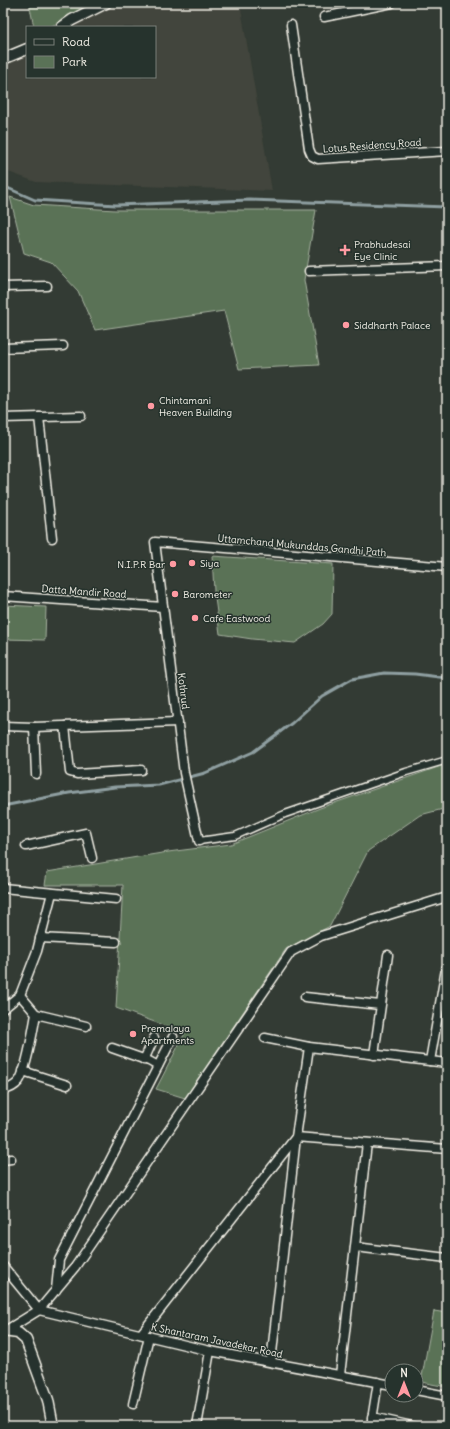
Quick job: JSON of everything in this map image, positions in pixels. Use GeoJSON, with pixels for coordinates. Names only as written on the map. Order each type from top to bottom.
{"type":"FeatureCollection","features":[{"type":"Feature","properties":{"kind":"street"},"geometry":{"type":"LineString","coordinates":[[63,26],[72,20],[106,3]]}},
{"type":"Feature","properties":{"kind":"street"},"geometry":{"type":"LineString","coordinates":[[324,17],[392,3]]}},
{"type":"Feature","properties":{"kind":"street","name":"Lotus Residency Road"},"geometry":{"type":"LineString","coordinates":[[291,25],[309,149],[312,156],[318,159],[447,151]]}},
{"type":"Feature","properties":{"kind":"street"},"geometry":{"type":"LineString","coordinates":[[3,59],[26,49]]}},
{"type":"Feature","properties":{"kind":"street"},"geometry":{"type":"LineString","coordinates":[[309,271],[447,266]]}},
{"type":"Feature","properties":{"kind":"street"},"geometry":{"type":"LineString","coordinates":[[3,287],[47,286]]}},
{"type":"Feature","properties":{"kind":"street"},"geometry":{"type":"LineString","coordinates":[[3,348],[63,346]]}},
{"type":"Feature","properties":{"kind":"street"},"geometry":{"type":"LineString","coordinates":[[3,418],[81,416]]}},
{"type":"Feature","properties":{"kind":"street"},"geometry":{"type":"LineString","coordinates":[[39,417],[52,538]]}},
{"type":"Feature","properties":{"kind":"street","name":"Uttamchand Mukunddas Gandhi Path"},"geometry":{"type":"LineString","coordinates":[[155,542],[447,567]]}},
{"type":"Feature","properties":{"kind":"street","name":"Kothrud"},"geometry":{"type":"LineString","coordinates":[[155,542],[184,773],[199,841]]}},
{"type":"Feature","properties":{"kind":"street","name":"Datta Mandir Road"},"geometry":{"type":"LineString","coordinates":[[3,596],[163,607]]}},
{"type":"Feature","properties":{"kind":"street"},"geometry":{"type":"LineString","coordinates":[[3,726],[34,727],[178,722]]}},
{"type":"Feature","properties":{"kind":"street"},"geometry":{"type":"LineString","coordinates":[[65,726],[70,772],[77,774],[141,770]]}},
{"type":"Feature","properties":{"kind":"street"},"geometry":{"type":"LineString","coordinates":[[34,727],[36,774]]}},
{"type":"Feature","properties":{"kind":"street"},"geometry":{"type":"LineString","coordinates":[[199,841],[234,836],[285,814],[400,774],[447,760]]}},
{"type":"Feature","properties":{"kind":"street"},"geometry":{"type":"LineString","coordinates":[[26,846],[86,834],[92,858]]}},
{"type":"Feature","properties":{"kind":"street"},"geometry":{"type":"LineString","coordinates":[[3,888],[116,900]]}},
{"type":"Feature","properties":{"kind":"street"},"geometry":{"type":"LineString","coordinates":[[3,1010],[20,995],[37,951],[52,893]]}},
{"type":"Feature","properties":{"kind":"street"},"geometry":{"type":"LineString","coordinates":[[4,1331],[39,1310],[75,1267],[290,952],[321,936],[447,897]]}},
{"type":"Feature","properties":{"kind":"street"},"geometry":{"type":"LineString","coordinates":[[40,938],[116,942]]}},
{"type":"Feature","properties":{"kind":"street"},"geometry":{"type":"LineString","coordinates":[[374,1055],[388,955]]}},
{"type":"Feature","properties":{"kind":"street"},"geometry":{"type":"LineString","coordinates":[[430,1061],[446,969]]}},
{"type":"Feature","properties":{"kind":"street"},"geometry":{"type":"LineString","coordinates":[[20,995],[36,1014],[86,1026]]}},
{"type":"Feature","properties":{"kind":"street"},"geometry":{"type":"LineString","coordinates":[[305,998],[380,1005]]}},
{"type":"Feature","properties":{"kind":"street"},"geometry":{"type":"LineString","coordinates":[[3,1090],[15,1085],[24,1071],[36,1014]]}},
{"type":"Feature","properties":{"kind":"street"},"geometry":{"type":"LineString","coordinates":[[56,1290],[59,1260],[173,1037]]}},
{"type":"Feature","properties":{"kind":"street"},"geometry":{"type":"LineString","coordinates":[[144,1060],[154,1038]]}},
{"type":"Feature","properties":{"kind":"street"},"geometry":{"type":"LineString","coordinates":[[265,1038],[309,1047],[447,1063]]}},
{"type":"Feature","properties":{"kind":"street"},"geometry":{"type":"LineString","coordinates":[[271,1362],[296,1137],[309,1047]]}},
{"type":"Feature","properties":{"kind":"street"},"geometry":{"type":"LineString","coordinates":[[112,1048],[158,1066]]}},
{"type":"Feature","properties":{"kind":"street"},"geometry":{"type":"LineString","coordinates":[[24,1071],[66,1085]]}},
{"type":"Feature","properties":{"kind":"street"},"geometry":{"type":"LineString","coordinates":[[296,1137],[447,1149]]}},
{"type":"Feature","properties":{"kind":"street"},"geometry":{"type":"LineString","coordinates":[[133,1404],[145,1335],[296,1137]]}},
{"type":"Feature","properties":{"kind":"street"},"geometry":{"type":"LineString","coordinates":[[340,1375],[367,1143]]}},
{"type":"Feature","properties":{"kind":"street"},"geometry":{"type":"LineString","coordinates":[[355,1248],[447,1258]]}},
{"type":"Feature","properties":{"kind":"street"},"geometry":{"type":"LineString","coordinates":[[3,1266],[39,1310]]}},
{"type":"Feature","properties":{"kind":"street","name":"K Shantaram Javadekar Road"},"geometry":{"type":"LineString","coordinates":[[39,1310],[210,1351],[384,1383]]}},
{"type":"Feature","properties":{"kind":"street"},"geometry":{"type":"LineString","coordinates":[[4,1331],[18,1333],[26,1340],[48,1400],[52,1426]]}},
{"type":"Feature","properties":{"kind":"street"},"geometry":{"type":"LineString","coordinates":[[198,1426],[210,1351]]}},
{"type":"Feature","properties":{"kind":"street"},"geometry":{"type":"LineString","coordinates":[[371,1426],[378,1382]]}},
{"type":"Feature","properties":{"kind":"street"},"geometry":{"type":"LineString","coordinates":[[424,1392],[447,1396]]}},
{"type":"Feature","properties":{"kind":"street"},"geometry":{"type":"LineString","coordinates":[[372,1417],[412,1426]]}},
{"type":"Feature","properties":{"kind":"shaded area"},"geometry":{"type":"Polygon","coordinates":[[[29,3],[240,3],[272,191],[36,182],[3,170],[3,55],[26,44],[26,78],[156,78],[156,26],[33,26],[29,3]]]}},
{"type":"Feature","properties":{"kind":"green space"},"geometry":{"type":"Polygon","coordinates":[[[29,3],[92,3],[52,26],[34,26],[29,3]]]}},
{"type":"Feature","properties":{"kind":"green space"},"geometry":{"type":"Polygon","coordinates":[[[10,197],[34,205],[115,210],[316,210],[304,280],[319,365],[239,369],[224,311],[95,330],[78,291],[51,262],[24,253],[10,197]]]}},
{"type":"Feature","properties":{"kind":"green space"},"geometry":{"type":"Polygon","coordinates":[[[212,556],[333,564],[332,614],[323,624],[295,643],[220,634],[214,591],[212,556]]]}},
{"type":"Feature","properties":{"kind":"green space"},"geometry":{"type":"Polygon","coordinates":[[[3,605],[46,607],[45,640],[3,639],[3,605]]]}},
{"type":"Feature","properties":{"kind":"green space"},"geometry":{"type":"Polygon","coordinates":[[[447,764],[447,808],[420,815],[368,851],[330,926],[286,949],[185,1098],[156,1089],[185,1033],[116,1008],[123,885],[45,885],[47,872],[168,852],[231,844],[320,808],[447,764]]]}},
{"type":"Feature","properties":{"kind":"green space"},"geometry":{"type":"Polygon","coordinates":[[[434,1311],[447,1313],[447,1387],[424,1383],[424,1366],[434,1311]]]}},
{"type":"Feature","properties":{"kind":"waterway"},"geometry":{"type":"LineString","coordinates":[[3,186],[35,200],[116,205],[250,200],[447,207]]}},
{"type":"Feature","properties":{"kind":"waterway"},"geometry":{"type":"LineString","coordinates":[[3,806],[69,793],[115,787],[159,785],[205,773],[253,752],[292,723],[322,696],[352,679],[384,673],[415,674],[447,678]]}},
{"type":"Feature","properties":{"kind":"place","name":"Prabhudesai Eye Clinic"},"geometry":{"type":"Point","coordinates":[345,250]}},
{"type":"Feature","properties":{"kind":"place","name":"Siddharth Palace"},"geometry":{"type":"Point","coordinates":[346,325]}},
{"type":"Feature","properties":{"kind":"place","name":"Chintamani Heaven Building"},"geometry":{"type":"Point","coordinates":[151,406]}},
{"type":"Feature","properties":{"kind":"place","name":"Siya"},"geometry":{"type":"Point","coordinates":[192,563]}},
{"type":"Feature","properties":{"kind":"place","name":"N.I.P.R Bar"},"geometry":{"type":"Point","coordinates":[173,564]}},
{"type":"Feature","properties":{"kind":"place","name":"Barometer"},"geometry":{"type":"Point","coordinates":[175,594]}},
{"type":"Feature","properties":{"kind":"place","name":"Cafe Eastwood"},"geometry":{"type":"Point","coordinates":[195,618]}},
{"type":"Feature","properties":{"kind":"place","name":"Premalaya Apartments"},"geometry":{"type":"Point","coordinates":[133,1034]}}]}
